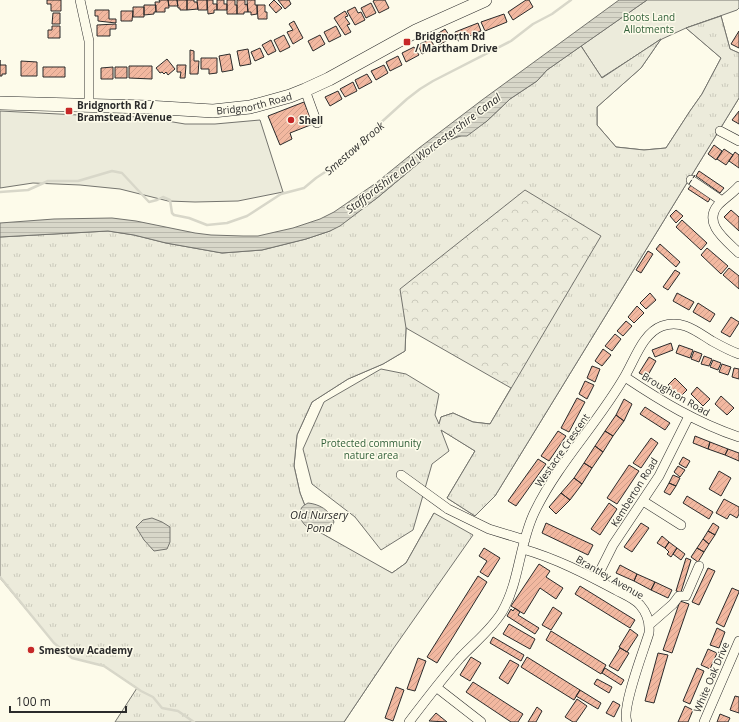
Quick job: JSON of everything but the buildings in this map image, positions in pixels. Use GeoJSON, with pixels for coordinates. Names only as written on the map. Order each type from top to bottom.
{"type":"FeatureCollection","features":[{"type":"Feature","properties":{"kind":"highway","name":"Bridgnorth Road"},"geometry":{"type":"LineString","coordinates":[[0,104],[147,106],[213,111],[250,107],[290,96],[305,90],[329,79],[416,31],[484,0]]}},
{"type":"Feature","properties":{"kind":"street"},"geometry":{"type":"LineString","coordinates":[[80,0],[89,41],[89,106]]}},
{"type":"Feature","properties":{"kind":"street"},"geometry":{"type":"LineString","coordinates":[[305,90],[317,123]]}},
{"type":"Feature","properties":{"kind":"street"},"geometry":{"type":"LineString","coordinates":[[720,131],[739,141]]}},
{"type":"Feature","properties":{"kind":"street"},"geometry":{"type":"LineString","coordinates":[[691,180],[722,201]]}},
{"type":"Feature","properties":{"kind":"street"},"geometry":{"type":"LineString","coordinates":[[739,186],[717,206],[713,217],[716,230],[739,253]]}},
{"type":"Feature","properties":{"kind":"street","name":"Westacre Crescent"},"geometry":{"type":"LineString","coordinates":[[408,722],[459,659],[494,624],[502,612],[510,592],[534,512],[556,475],[609,403],[646,339],[657,329],[669,324],[683,324],[689,326],[725,348],[739,354]]}},
{"type":"Feature","properties":{"kind":"street","name":"Broughton Road"},"geometry":{"type":"LineString","coordinates":[[625,377],[669,405],[706,425],[739,437]]}},
{"type":"Feature","properties":{"kind":"street","name":"Kemberton Road"},"geometry":{"type":"LineString","coordinates":[[596,579],[614,545],[659,476],[689,416]]}},
{"type":"Feature","properties":{"kind":"street","name":"Brantley Avenue"},"geometry":{"type":"LineString","coordinates":[[401,475],[448,509],[596,579],[639,603],[646,614],[649,625]]}},
{"type":"Feature","properties":{"kind":"street"},"geometry":{"type":"LineString","coordinates":[[643,501],[681,525]]}},
{"type":"Feature","properties":{"kind":"street"},"geometry":{"type":"LineString","coordinates":[[627,722],[625,718],[627,702],[649,633],[649,625],[674,604],[679,596],[686,596],[699,566]]}},
{"type":"Feature","properties":{"kind":"street","name":"White Oak Drive"},"geometry":{"type":"LineString","coordinates":[[704,722],[739,641]]}},
{"type":"Feature","properties":{"kind":"street"},"geometry":{"type":"LineString","coordinates":[[436,687],[481,722]]}},
{"type":"Feature","properties":{"kind":"green space","name":"Boots Land Allotments"},"geometry":{"type":"Polygon","coordinates":[[[647,0],[739,0],[739,8],[686,28],[662,39],[601,78],[581,46],[647,0]]]}},
{"type":"Feature","properties":{"kind":"green space"},"geometry":{"type":"Polygon","coordinates":[[[721,16],[730,49],[739,53],[739,98],[495,496],[475,516],[447,498],[475,451],[438,428],[441,417],[453,413],[473,422],[490,424],[511,388],[406,328],[405,351],[383,364],[348,379],[312,402],[297,435],[294,466],[300,493],[314,529],[392,573],[406,563],[434,513],[391,652],[344,722],[166,364],[581,46],[602,78],[661,39],[641,68],[597,107],[597,125],[616,147],[644,150],[666,148],[702,94],[721,58],[686,28],[721,16]]]}},
{"type":"Feature","properties":{"kind":"green space","name":"Protected community nature area"},"geometry":{"type":"Polygon","coordinates":[[[721,16],[730,49],[739,53],[739,98],[495,496],[475,516],[447,498],[475,451],[441,430],[449,451],[432,464],[413,530],[381,550],[355,517],[312,484],[303,449],[324,402],[381,369],[406,374],[439,394],[435,415],[439,424],[441,417],[453,413],[473,422],[490,424],[601,236],[525,190],[400,289],[406,328],[405,351],[383,364],[348,379],[312,402],[297,435],[294,466],[300,493],[314,529],[392,573],[406,563],[434,513],[473,535],[344,722],[115,722],[137,688],[104,666],[72,658],[54,643],[0,578],[0,237],[108,231],[222,253],[262,250],[306,239],[330,231],[377,198],[444,142],[463,135],[487,121],[510,99],[537,81],[547,70],[581,46],[602,78],[661,39],[641,68],[597,107],[597,125],[616,147],[644,150],[666,148],[702,94],[721,58],[686,28],[721,16]]]}},
{"type":"Feature","properties":{"kind":"green space"},"geometry":{"type":"Polygon","coordinates":[[[0,111],[143,117],[185,124],[215,124],[260,120],[283,192],[238,201],[195,202],[168,201],[120,189],[80,185],[33,183],[0,188],[0,111]]]}},
{"type":"Feature","properties":{"kind":"water","name":"Staffordshire and Worcestershire Canal"},"geometry":{"type":"Polygon","coordinates":[[[619,0],[647,0],[547,70],[537,81],[510,99],[487,121],[467,136],[458,136],[444,142],[377,198],[340,226],[330,231],[306,239],[262,250],[222,253],[108,231],[0,237],[0,223],[54,219],[112,218],[211,235],[258,236],[293,228],[320,219],[334,212],[376,183],[482,100],[619,0]]]}},
{"type":"Feature","properties":{"kind":"water","name":"Old Nursery Pond"},"geometry":{"type":"Polygon","coordinates":[[[308,503],[324,508],[330,514],[334,522],[330,530],[318,532],[307,527],[303,523],[300,518],[301,509],[308,503]]]}},
{"type":"Feature","properties":{"kind":"water"},"geometry":{"type":"Polygon","coordinates":[[[152,518],[170,527],[170,542],[167,549],[154,551],[144,540],[136,527],[143,520],[152,518]]]}},
{"type":"Feature","properties":{"kind":"waterway","name":"Smestow Brook"},"geometry":{"type":"LineString","coordinates":[[0,192],[28,190],[48,181],[78,181],[112,171],[122,173],[149,202],[163,197],[170,200],[172,213],[174,215],[189,218],[207,225],[227,223],[247,216],[281,194],[304,188],[316,178],[345,159],[376,127],[420,89],[511,41],[533,24],[552,14],[571,0]]}},
{"type":"Feature","properties":{"kind":"waterway"},"geometry":{"type":"LineString","coordinates":[[0,577],[54,643],[72,658],[104,666],[141,691],[153,697],[162,708],[178,711],[194,722]]}},
{"type":"Feature","properties":{"kind":"fence"},"geometry":{"type":"LineString","coordinates":[[689,184],[695,175]]}},
{"type":"Feature","properties":{"kind":"place","name":"Bridgnorth Rd / Martham Drive"},"geometry":{"type":"Point","coordinates":[407,42]}},
{"type":"Feature","properties":{"kind":"place","name":"Bridgnorth Rd / Bramstead Avenue"},"geometry":{"type":"Point","coordinates":[69,111]}},
{"type":"Feature","properties":{"kind":"place","name":"Shell"},"geometry":{"type":"Point","coordinates":[291,120]}},
{"type":"Feature","properties":{"kind":"place","name":"Smestow Academy"},"geometry":{"type":"Point","coordinates":[31,650]}}]}
